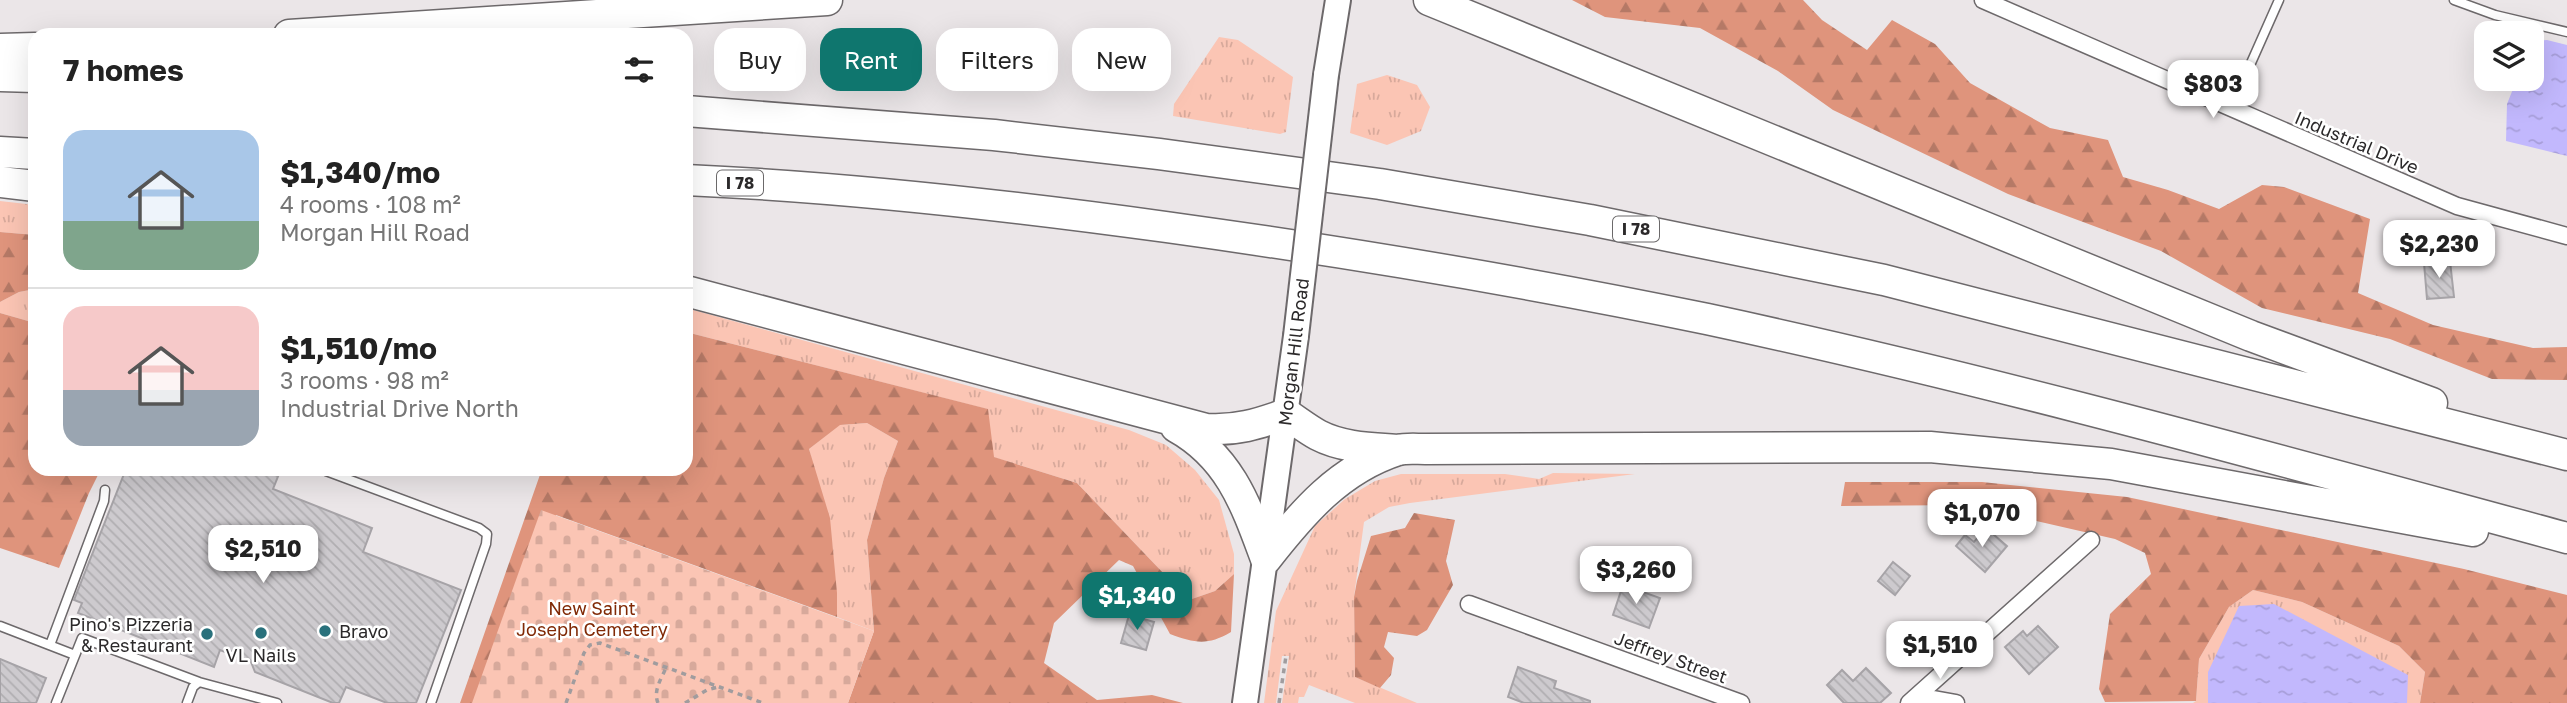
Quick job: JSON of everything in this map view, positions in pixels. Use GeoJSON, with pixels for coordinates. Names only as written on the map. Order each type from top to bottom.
{"type":"FeatureCollection","features":[{"type":"Feature","properties":{"kind":"highway"},"geometry":{"type":"LineString","coordinates":[[397,28],[827,0]]}},
{"type":"Feature","properties":{"kind":"highway"},"geometry":{"type":"LineString","coordinates":[[1429,0],[2251,336],[2567,454]]}},
{"type":"Feature","properties":{"kind":"highway"},"geometry":{"type":"LineString","coordinates":[[0,48],[28,48]]}},
{"type":"Feature","properties":{"kind":"highway"},"geometry":{"type":"LineString","coordinates":[[0,76],[28,78]]}},
{"type":"Feature","properties":{"kind":"highway","name":"I 78"},"geometry":{"type":"LineString","coordinates":[[693,112],[954,131],[1159,154],[1380,184],[1590,220],[1884,280],[2567,454]]}},
{"type":"Feature","properties":{"kind":"highway"},"geometry":{"type":"LineString","coordinates":[[0,152],[28,154]]}},
{"type":"Feature","properties":{"kind":"highway","name":"I 78"},"geometry":{"type":"LineString","coordinates":[[693,180],[794,185],[992,203],[1241,237],[1470,273],[1709,320],[2006,389],[2567,538]]}},
{"type":"Feature","properties":{"kind":"highway"},"geometry":{"type":"LineString","coordinates":[[0,182],[28,185]]}},
{"type":"Feature","properties":{"kind":"highway"},"geometry":{"type":"LineString","coordinates":[[693,294],[1206,429],[1227,431],[1253,426],[1286,414],[1319,436],[1333,441],[1351,446],[1399,450],[1930,447],[2111,464],[2567,548]]}},
{"type":"Feature","properties":{"kind":"highway"},"geometry":{"type":"LineString","coordinates":[[1157,416],[1180,429],[1224,466],[1245,504],[1266,559]]}},
{"type":"Feature","properties":{"kind":"highway"},"geometry":{"type":"LineString","coordinates":[[1266,559],[1298,517],[1314,501],[1350,474],[1399,450]]}},
{"type":"Feature","properties":{"kind":"main road","name":"Morgan Hill Road"},"geometry":{"type":"LineString","coordinates":[[1245,703],[1286,414],[1326,75],[1338,0]]}},
{"type":"Feature","properties":{"kind":"street","name":"Industrial Drive"},"geometry":{"type":"LineString","coordinates":[[1983,0],[2457,206],[2567,236]]}},
{"type":"Feature","properties":{"kind":"street"},"geometry":{"type":"LineString","coordinates":[[1913,699],[2091,540]]}},
{"type":"Feature","properties":{"kind":"street","name":"Jeffrey Street"},"geometry":{"type":"LineString","coordinates":[[1469,604],[1741,703]]}},
{"type":"Feature","properties":{"kind":"street"},"geometry":{"type":"LineString","coordinates":[[1913,699],[1956,703]]}},
{"type":"Feature","properties":{"kind":"lane"},"geometry":{"type":"LineString","coordinates":[[2231,108],[2279,0]]}},
{"type":"Feature","properties":{"kind":"lane"},"geometry":{"type":"LineString","coordinates":[[2454,0],[2495,15],[2567,32]]}},
{"type":"Feature","properties":{"kind":"lane"},"geometry":{"type":"LineString","coordinates":[[340,476],[480,528],[487,534],[486,544],[431,703]]}},
{"type":"Feature","properties":{"kind":"lane"},"geometry":{"type":"LineString","coordinates":[[50,645],[104,501],[105,490]]}},
{"type":"Feature","properties":{"kind":"lane"},"geometry":{"type":"LineString","coordinates":[[0,626],[75,655]]}},
{"type":"Feature","properties":{"kind":"lane"},"geometry":{"type":"LineString","coordinates":[[56,703],[80,641],[86,638],[199,682],[277,703]]}},
{"type":"Feature","properties":{"kind":"lane"},"geometry":{"type":"LineString","coordinates":[[187,703],[193,687],[199,682]]}},
{"type":"Feature","properties":{"kind":"path"},"geometry":{"type":"LineString","coordinates":[[566,703],[584,653],[590,645],[600,643],[762,703]]}},
{"type":"Feature","properties":{"kind":"path"},"geometry":{"type":"LineString","coordinates":[[1279,703],[1286,656]]}},
{"type":"Feature","properties":{"kind":"path"},"geometry":{"type":"LineString","coordinates":[[658,703],[657,685],[666,668]]}},
{"type":"Feature","properties":{"kind":"path"},"geometry":{"type":"LineString","coordinates":[[685,703],[707,690],[719,687]]}},
{"type":"Feature","properties":{"kind":"green space"},"geometry":{"type":"Polygon","coordinates":[[[1572,0],[1803,0],[1822,20],[1867,50],[1892,20],[1935,44],[1970,83],[2050,128],[2108,140],[2123,177],[2219,209],[2262,185],[2284,187],[2370,219],[2358,293],[2433,325],[2533,348],[2567,347],[2567,380],[2492,379],[2390,339],[2262,308],[2161,251],[2008,194],[1833,110],[1778,71],[1700,28],[1605,17],[1572,0]]]}},
{"type":"Feature","properties":{"kind":"green space"},"geometry":{"type":"Polygon","coordinates":[[[1219,37],[1238,40],[1293,77],[1286,132],[1280,134],[1173,116],[1174,104],[1219,37]]]}},
{"type":"Feature","properties":{"kind":"green space"},"geometry":{"type":"Polygon","coordinates":[[[1387,75],[1417,85],[1430,107],[1421,131],[1387,145],[1350,133],[1357,84],[1387,75]]]}},
{"type":"Feature","properties":{"kind":"green space"},"geometry":{"type":"Polygon","coordinates":[[[0,201],[28,204],[28,234],[0,232],[0,201]]]}},
{"type":"Feature","properties":{"kind":"green space"},"geometry":{"type":"Polygon","coordinates":[[[0,232],[28,234],[28,290],[0,302],[0,232]]]}},
{"type":"Feature","properties":{"kind":"green space"},"geometry":{"type":"Polygon","coordinates":[[[28,290],[28,321],[0,313],[0,302],[28,290]]]}},
{"type":"Feature","properties":{"kind":"green space"},"geometry":{"type":"Polygon","coordinates":[[[693,310],[1129,430],[1166,445],[1195,470],[1219,500],[1234,554],[1234,574],[1215,591],[1189,600],[1077,483],[993,457],[987,409],[693,334],[693,310]]]}},
{"type":"Feature","properties":{"kind":"green space"},"geometry":{"type":"Polygon","coordinates":[[[0,313],[28,321],[28,476],[98,476],[59,568],[0,548],[0,313]]]}},
{"type":"Feature","properties":{"kind":"green space"},"geometry":{"type":"Polygon","coordinates":[[[693,334],[988,409],[994,457],[1077,483],[1189,600],[1215,591],[1234,574],[1231,632],[1208,641],[1201,642],[1170,634],[1133,566],[1119,560],[1054,623],[1044,663],[1097,700],[1152,695],[1183,703],[848,703],[874,631],[867,540],[884,478],[898,441],[867,423],[840,425],[809,449],[830,518],[837,617],[556,515],[492,703],[460,703],[540,476],[693,476],[693,334]]]}},
{"type":"Feature","properties":{"kind":"green space"},"geometry":{"type":"Polygon","coordinates":[[[867,423],[898,441],[884,478],[867,540],[874,631],[837,617],[832,543],[809,449],[839,425],[867,423]]]}},
{"type":"Feature","properties":{"kind":"green space"},"geometry":{"type":"Polygon","coordinates":[[[1553,473],[1635,474],[1410,503],[1389,507],[1364,522],[1354,597],[1355,677],[1417,703],[1355,703],[1309,685],[1304,697],[1299,697],[1298,703],[1282,703],[1289,656],[1282,656],[1276,703],[1264,703],[1276,611],[1315,526],[1345,499],[1375,481],[1401,474],[1505,474],[1539,479],[1553,473]]]}},
{"type":"Feature","properties":{"kind":"green space"},"geometry":{"type":"Polygon","coordinates":[[[1845,482],[1982,482],[2127,497],[2464,569],[2567,595],[2567,703],[2420,703],[2425,672],[2399,646],[2302,602],[2253,590],[2229,607],[2199,659],[2196,701],[2105,702],[2099,689],[2110,614],[2151,574],[2145,553],[2115,539],[1967,505],[1841,506],[1845,482]]]}},
{"type":"Feature","properties":{"kind":"green space","name":"New Saint Joseph Cemetery"},"geometry":{"type":"Polygon","coordinates":[[[541,510],[874,631],[848,703],[472,703],[541,510]]]}},
{"type":"Feature","properties":{"kind":"green space"},"geometry":{"type":"Polygon","coordinates":[[[1414,513],[1455,520],[1446,561],[1453,585],[1427,630],[1417,636],[1388,632],[1384,647],[1394,658],[1391,675],[1380,688],[1355,677],[1354,597],[1357,581],[1371,536],[1405,528],[1414,513]]]}},
{"type":"Feature","properties":{"kind":"green space"},"geometry":{"type":"Polygon","coordinates":[[[2253,590],[2302,602],[2399,646],[2425,672],[2420,703],[2193,703],[2196,701],[2199,659],[2229,607],[2253,590]]]}},
{"type":"Feature","properties":{"kind":"water"},"geometry":{"type":"Polygon","coordinates":[[[2544,40],[2567,45],[2567,156],[2506,141],[2507,104],[2512,91],[2544,91],[2544,40]]]}},
{"type":"Feature","properties":{"kind":"water"},"geometry":{"type":"Polygon","coordinates":[[[2274,604],[2408,675],[2407,703],[2208,703],[2208,672],[2239,606],[2274,604]]]}},
{"type":"Feature","properties":{"kind":"building"},"geometry":{"type":"Polygon","coordinates":[[[2450,261],[2454,297],[2427,299],[2424,263],[2450,261]]]}},
{"type":"Feature","properties":{"kind":"building"},"geometry":{"type":"Polygon","coordinates":[[[123,476],[278,476],[273,489],[372,528],[363,552],[461,590],[416,703],[387,703],[346,687],[339,703],[333,703],[255,672],[251,662],[220,650],[214,667],[78,613],[82,603],[74,600],[123,476]]]}},
{"type":"Feature","properties":{"kind":"building"},"geometry":{"type":"Polygon","coordinates":[[[1986,528],[2007,546],[1985,572],[1956,546],[1965,535],[1974,542],[1986,528]]]}},
{"type":"Feature","properties":{"kind":"building"},"geometry":{"type":"Polygon","coordinates":[[[1893,562],[1910,576],[1895,595],[1878,581],[1893,562]]]}},
{"type":"Feature","properties":{"kind":"building"},"geometry":{"type":"Polygon","coordinates":[[[1623,585],[1660,598],[1649,628],[1613,615],[1623,585]]]}},
{"type":"Feature","properties":{"kind":"building"},"geometry":{"type":"Polygon","coordinates":[[[1129,615],[1154,622],[1146,650],[1121,643],[1129,615]]]}},
{"type":"Feature","properties":{"kind":"building"},"geometry":{"type":"Polygon","coordinates":[[[2038,626],[2058,647],[2029,674],[2005,647],[2023,631],[2027,636],[2038,626]]]}},
{"type":"Feature","properties":{"kind":"building"},"geometry":{"type":"Polygon","coordinates":[[[0,659],[46,678],[36,703],[0,703],[0,659]]]}},
{"type":"Feature","properties":{"kind":"building"},"geometry":{"type":"Polygon","coordinates":[[[1518,667],[1556,681],[1554,688],[1590,703],[1524,703],[1508,697],[1518,667]]]}},
{"type":"Feature","properties":{"kind":"building"},"geometry":{"type":"Polygon","coordinates":[[[1866,668],[1891,693],[1880,703],[1844,703],[1827,685],[1842,670],[1853,681],[1866,668]]]}},
{"type":"Feature","properties":{"kind":"place","name":"Bravo"},"geometry":{"type":"Point","coordinates":[325,631]}},
{"type":"Feature","properties":{"kind":"place","name":"VL Nails"},"geometry":{"type":"Point","coordinates":[261,633]}},
{"type":"Feature","properties":{"kind":"place","name":"Pino's Pizzeria & Restaurant"},"geometry":{"type":"Point","coordinates":[207,634]}}]}
